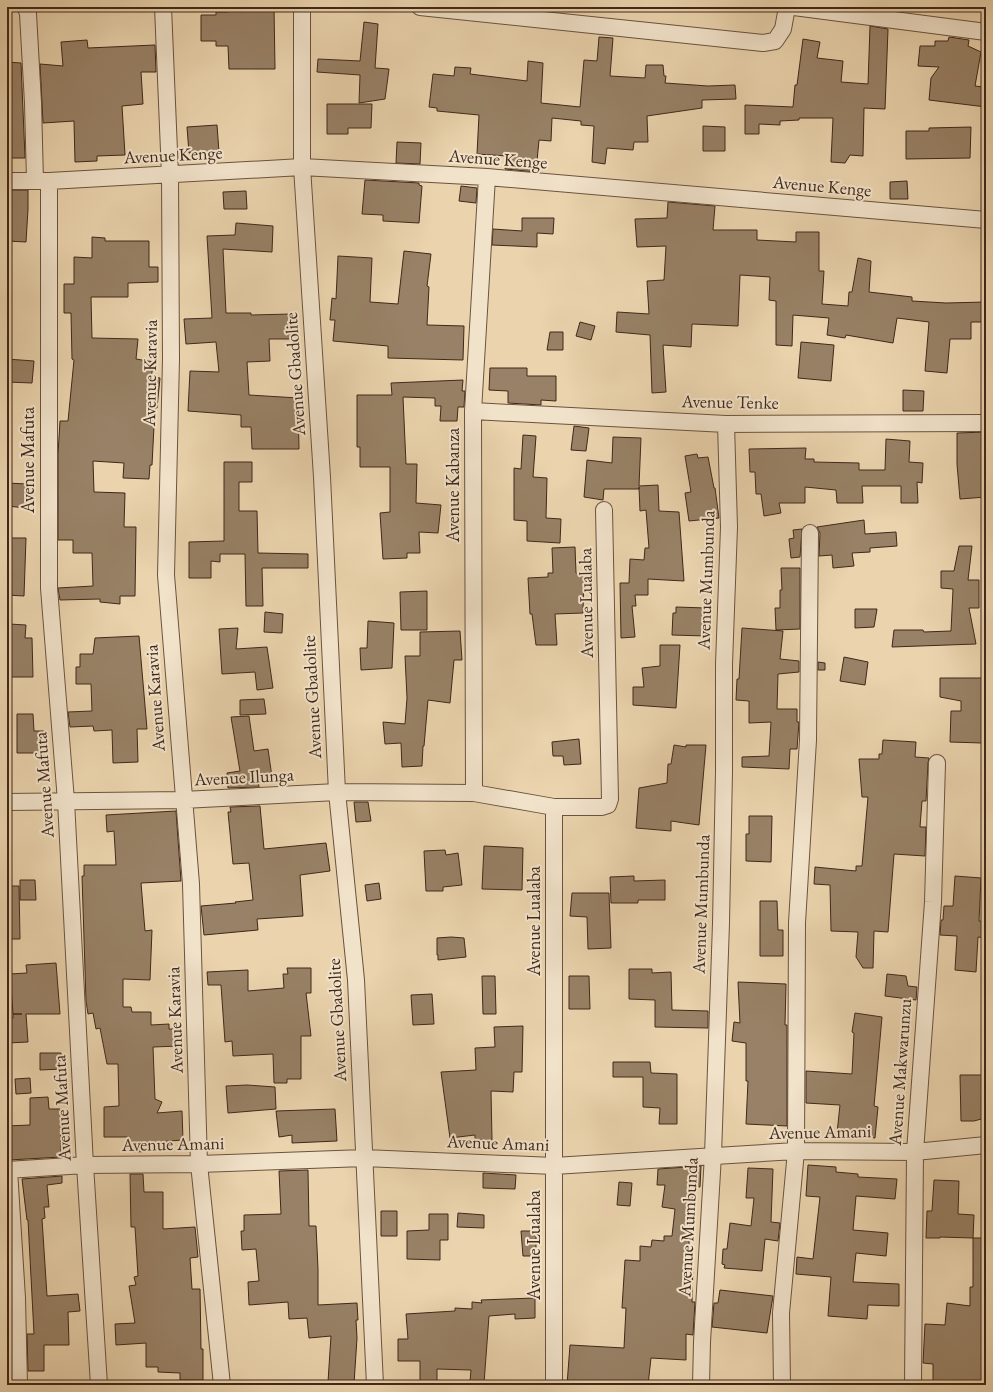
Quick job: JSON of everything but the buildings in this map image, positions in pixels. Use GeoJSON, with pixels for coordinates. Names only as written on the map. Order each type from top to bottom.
{"type":"FeatureCollection","features":[{"type":"Feature","properties":{"kind":"street"},"geometry":{"type":"LineString","coordinates":[[26,7],[33,103],[42,181]]}},
{"type":"Feature","properties":{"kind":"street","name":"Avenue Karavia"},"geometry":{"type":"LineString","coordinates":[[163,7],[170,175],[171,360],[166,575],[191,884],[199,1164],[222,1385]]}},
{"type":"Feature","properties":{"kind":"street","name":"Avenue Gbadolite"},"geometry":{"type":"LineString","coordinates":[[302,7],[302,168],[322,477],[337,792],[356,980],[375,1385]]}},
{"type":"Feature","properties":{"kind":"street"},"geometry":{"type":"LineString","coordinates":[[420,7],[763,43],[775,41],[783,29],[787,7]]}},
{"type":"Feature","properties":{"kind":"street"},"geometry":{"type":"LineString","coordinates":[[794,7],[986,32]]}},
{"type":"Feature","properties":{"kind":"street","name":"Avenue Kenge"},"geometry":{"type":"LineString","coordinates":[[7,181],[42,181],[302,168],[487,177],[986,220]]}},
{"type":"Feature","properties":{"kind":"street","name":"Avenue Kabanza"},"geometry":{"type":"LineString","coordinates":[[474,793],[473,411],[487,177]]}},
{"type":"Feature","properties":{"kind":"street","name":"Avenue Mafuta"},"geometry":{"type":"LineString","coordinates":[[42,181],[49,588],[66,801],[85,1165],[99,1385]]}},
{"type":"Feature","properties":{"kind":"street","name":"Avenue Tenke"},"geometry":{"type":"LineString","coordinates":[[473,411],[726,424],[986,423]]}},
{"type":"Feature","properties":{"kind":"street","name":"Avenue Mumbunda"},"geometry":{"type":"LineString","coordinates":[[701,1385],[702,1334],[712,1155],[720,931],[724,771],[724,664],[729,527],[726,424]]}},
{"type":"Feature","properties":{"kind":"street","name":"Avenue Lualaba"},"geometry":{"type":"LineString","coordinates":[[554,1385],[554,807],[605,807],[610,803],[604,510]]}},
{"type":"Feature","properties":{"kind":"street"},"geometry":{"type":"LineString","coordinates":[[782,1385],[781,1313],[796,1151],[797,923],[808,740],[810,534]]}},
{"type":"Feature","properties":{"kind":"street","name":"Avenue Makwarunzu"},"geometry":{"type":"LineString","coordinates":[[913,1385],[914,1152],[933,902],[937,763]]}},
{"type":"Feature","properties":{"kind":"street","name":"Avenue Ilunga"},"geometry":{"type":"LineString","coordinates":[[7,802],[183,800],[337,792],[474,793],[554,807]]}},
{"type":"Feature","properties":{"kind":"street","name":"Avenue Amani"},"geometry":{"type":"LineString","coordinates":[[8,1170],[85,1165],[199,1164],[364,1158],[554,1166],[712,1155],[796,1151],[914,1152],[986,1145]]}},
{"type":"Feature","properties":{"kind":"street"},"geometry":{"type":"LineString","coordinates":[[8,1170],[17,1298],[19,1385]]}}]}
